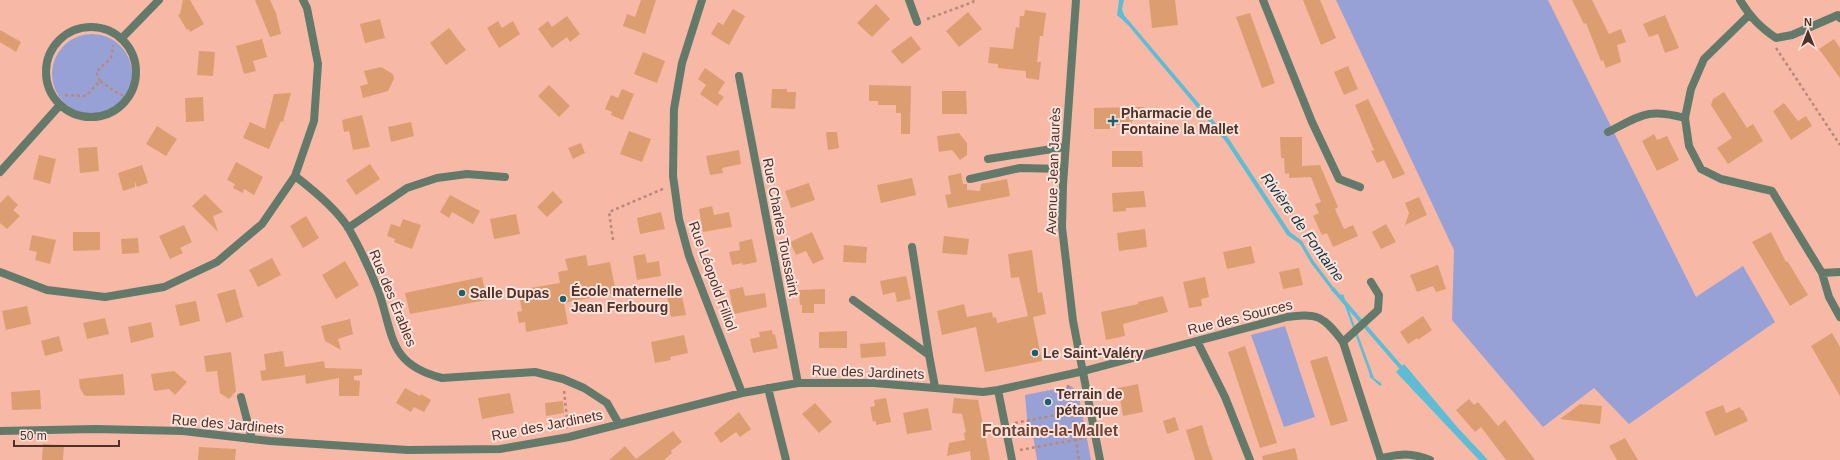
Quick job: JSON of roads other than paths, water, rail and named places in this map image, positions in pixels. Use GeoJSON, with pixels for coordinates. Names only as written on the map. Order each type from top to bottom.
{"type":"FeatureCollection","features":[{"type":"Feature","properties":{"kind":"street"},"geometry":{"type":"LineString","coordinates":[[118,37],[159,0]]}},
{"type":"Feature","properties":{"kind":"street"},"geometry":{"type":"LineString","coordinates":[[0,272],[47,290],[105,297],[164,287],[217,262],[262,224],[295,176],[314,121],[318,64],[307,8],[303,0]]}},
{"type":"Feature","properties":{"kind":"street","name":"Rue Léopold Filliol"},"geometry":{"type":"LineString","coordinates":[[702,0],[682,63],[674,109],[674,184],[679,219],[689,256],[742,393]]}},
{"type":"Feature","properties":{"kind":"street"},"geometry":{"type":"LineString","coordinates":[[909,0],[918,22]]}},
{"type":"Feature","properties":{"kind":"street","name":"Avenue Jean Jaurès"},"geometry":{"type":"LineString","coordinates":[[1076,0],[1065,147],[1062,227],[1073,321],[1084,370],[1100,460]]}},
{"type":"Feature","properties":{"kind":"street"},"geometry":{"type":"LineString","coordinates":[[1263,0],[1312,122],[1339,179],[1360,187]]}},
{"type":"Feature","properties":{"kind":"street"},"geometry":{"type":"LineString","coordinates":[[1740,0],[1749,15],[1761,28],[1776,38],[1792,36],[1838,15],[1840,18]]}},
{"type":"Feature","properties":{"kind":"street"},"geometry":{"type":"LineString","coordinates":[[1749,15],[1704,59],[1691,89],[1685,118],[1689,146],[1701,169],[1721,179],[1772,190],[1822,273],[1828,297],[1840,317]]}},
{"type":"Feature","properties":{"kind":"street"},"geometry":{"type":"LineString","coordinates":[[81,28],[100,28],[118,37],[130,50],[135,63],[136,77],[128,98],[115,110],[95,117],[76,115],[59,101],[49,89],[46,75],[48,60],[54,47],[64,36],[81,28]]}},
{"type":"Feature","properties":{"kind":"street","name":"Rue Charles Toussaint"},"geometry":{"type":"LineString","coordinates":[[738,76],[798,383]]}},
{"type":"Feature","properties":{"kind":"street"},"geometry":{"type":"LineString","coordinates":[[0,172],[59,101]]}},
{"type":"Feature","properties":{"kind":"street"},"geometry":{"type":"LineString","coordinates":[[1608,132],[1640,116],[1653,113],[1665,113],[1685,118]]}},
{"type":"Feature","properties":{"kind":"street"},"geometry":{"type":"LineString","coordinates":[[988,159],[1065,147]]}},
{"type":"Feature","properties":{"kind":"street"},"geometry":{"type":"LineString","coordinates":[[970,179],[1020,168],[1064,169]]}},
{"type":"Feature","properties":{"kind":"street"},"geometry":{"type":"LineString","coordinates":[[348,228],[407,188],[437,178],[467,174],[504,177]]}},
{"type":"Feature","properties":{"kind":"street","name":"Rue des Érables"},"geometry":{"type":"LineString","coordinates":[[295,176],[316,192],[348,228],[378,290],[388,327],[397,350],[410,365],[428,375],[442,378],[535,372],[563,379],[584,388],[607,403],[619,424]]}},
{"type":"Feature","properties":{"kind":"street","name":"Rue des Jardinets"},"geometry":{"type":"LineString","coordinates":[[912,247],[935,387]]}},
{"type":"Feature","properties":{"kind":"street"},"geometry":{"type":"LineString","coordinates":[[1822,273],[1840,272]]}},
{"type":"Feature","properties":{"kind":"street"},"geometry":{"type":"LineString","coordinates":[[1343,342],[1378,310],[1379,295],[1372,282]]}},
{"type":"Feature","properties":{"kind":"street"},"geometry":{"type":"LineString","coordinates":[[853,300],[929,355]]}},
{"type":"Feature","properties":{"kind":"street","name":"Rue des Sources"},"geometry":{"type":"LineString","coordinates":[[1067,374],[1287,317],[1306,314],[1321,318],[1332,328],[1343,342],[1381,459]]}},
{"type":"Feature","properties":{"kind":"street"},"geometry":{"type":"LineString","coordinates":[[1197,341],[1224,397],[1250,460]]}},
{"type":"Feature","properties":{"kind":"street","name":"Rue des Jardinets"},"geometry":{"type":"LineString","coordinates":[[0,432],[95,430],[183,431],[252,439],[408,450],[500,449],[569,437],[742,393],[798,383],[874,383],[983,392],[1067,374]]}},
{"type":"Feature","properties":{"kind":"street"},"geometry":{"type":"LineString","coordinates":[[768,388],[786,460]]}},
{"type":"Feature","properties":{"kind":"street"},"geometry":{"type":"LineString","coordinates":[[998,390],[1011,456]]}},
{"type":"Feature","properties":{"kind":"street"},"geometry":{"type":"LineString","coordinates":[[241,397],[252,439]]}},
{"type":"Feature","properties":{"kind":"street"},"geometry":{"type":"LineString","coordinates":[[1381,459],[1401,454],[1416,454],[1430,460]]}},
{"type":"Feature","properties":{"kind":"waterway","name":"Rivière de Fontaine"},"geometry":{"type":"LineString","coordinates":[[1333,289],[1404,371]]}},
{"type":"Feature","properties":{"kind":"place","name":"Pharmacie de Fontaine la Mallet"},"geometry":{"type":"Point","coordinates":[1113,121]}},
{"type":"Feature","properties":{"kind":"place","name":"Salle Dupas"},"geometry":{"type":"Point","coordinates":[462,293]}},
{"type":"Feature","properties":{"kind":"place","name":"École maternelle Jean Ferbourg"},"geometry":{"type":"Point","coordinates":[563,299]}},
{"type":"Feature","properties":{"kind":"place","name":"Le Saint-Valéry"},"geometry":{"type":"Point","coordinates":[1035,353]}},
{"type":"Feature","properties":{"kind":"place","name":"Terrain de pétanque"},"geometry":{"type":"Point","coordinates":[1048,402]}},
{"type":"Feature","properties":{"kind":"district","name":"Fontaine-la-Mallet"},"geometry":{"type":"Point","coordinates":[1050,430]}}]}
